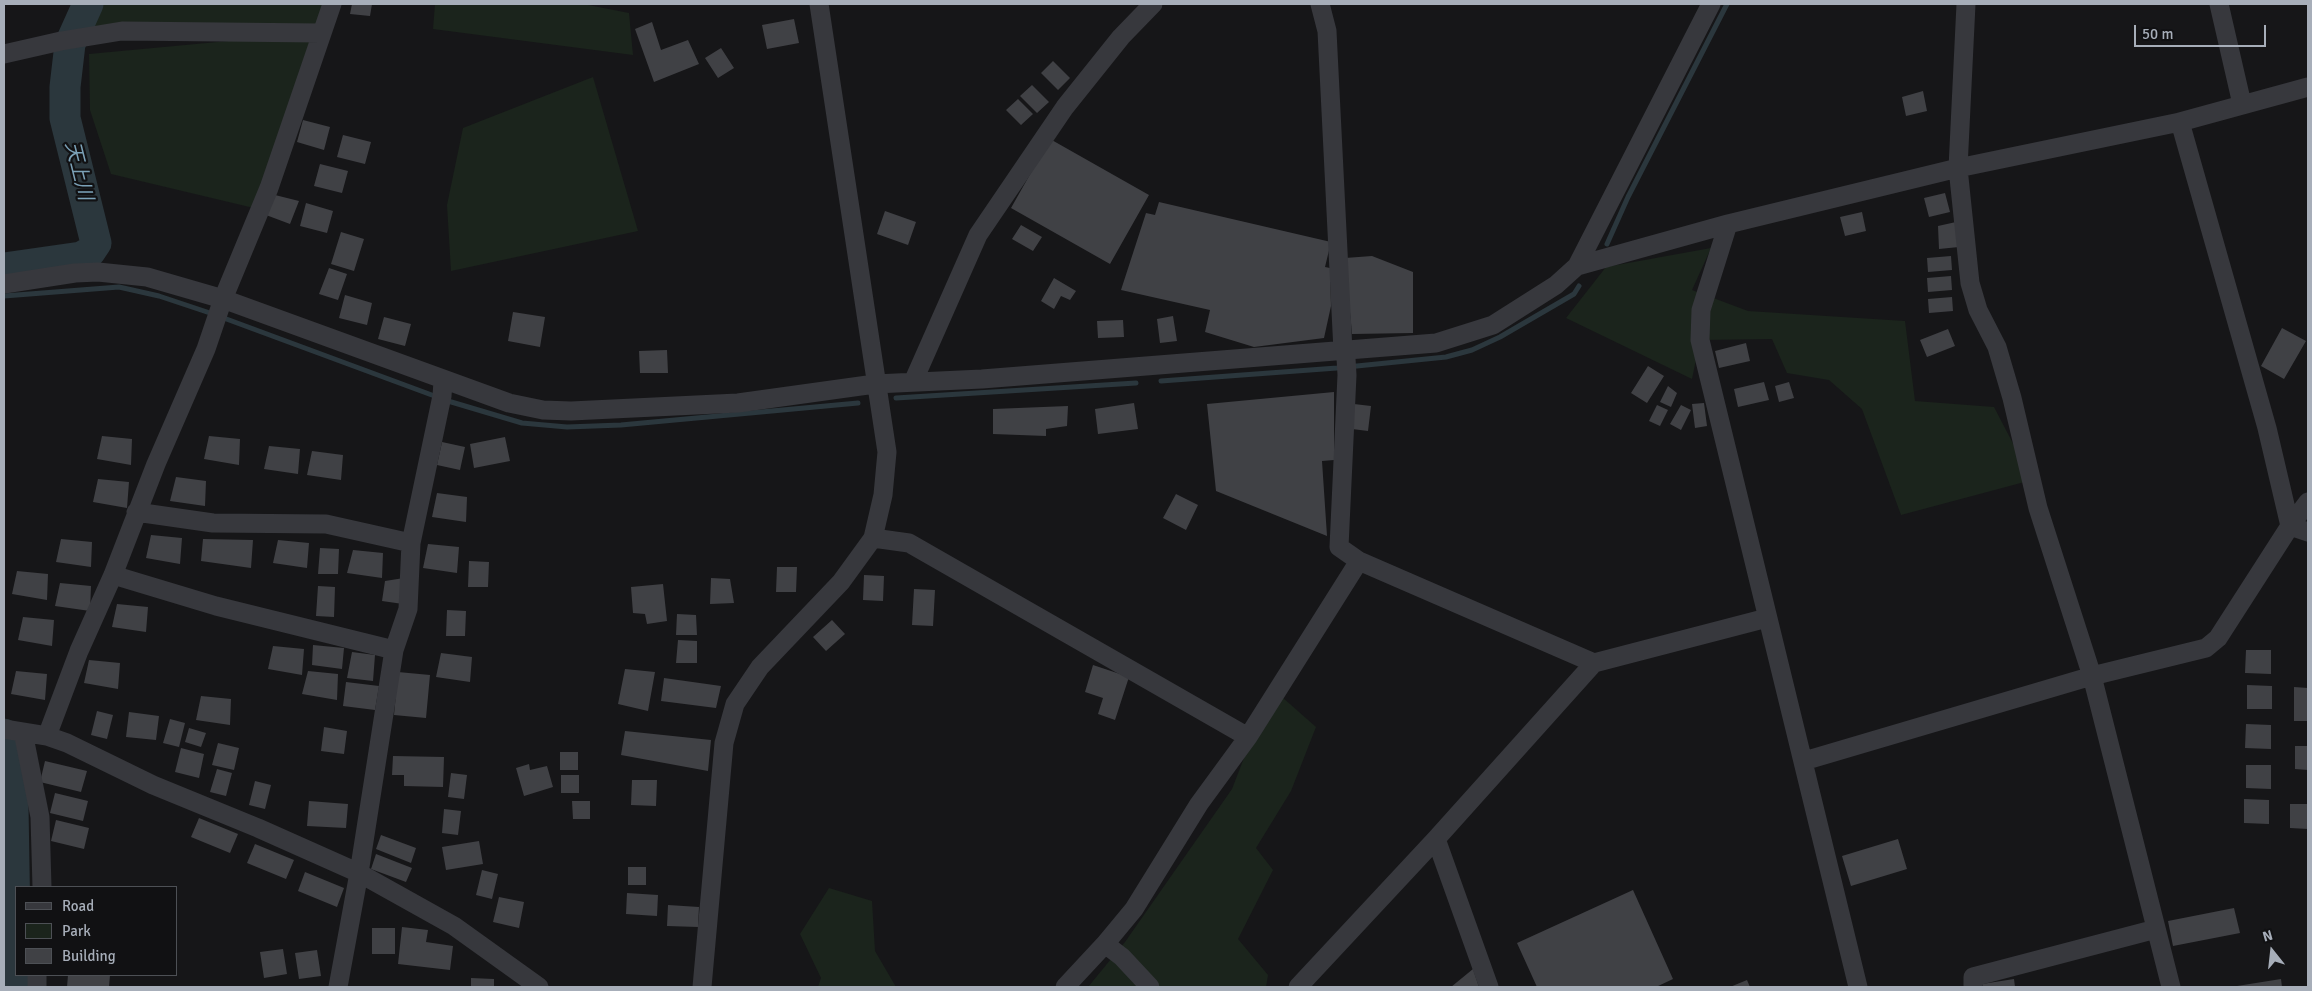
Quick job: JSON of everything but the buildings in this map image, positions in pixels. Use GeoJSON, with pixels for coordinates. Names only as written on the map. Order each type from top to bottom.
{"type":"FeatureCollection","features":[{"type":"Feature","properties":{"kind":"street"},"geometry":{"type":"LineString","coordinates":[[46,736],[136,512],[206,349],[219,310],[269,188],[332,4]]}},
{"type":"Feature","properties":{"kind":"street"},"geometry":{"type":"LineString","coordinates":[[702,987],[724,743],[735,704],[760,667],[841,582],[873,538],[883,495],[886,452],[819,4]]}},
{"type":"Feature","properties":{"kind":"street"},"geometry":{"type":"LineString","coordinates":[[912,382],[978,235],[1065,107],[1121,37],[1153,4]]}},
{"type":"Feature","properties":{"kind":"street"},"geometry":{"type":"LineString","coordinates":[[1320,4],[1326,31],[1345,361],[1339,547],[1359,561],[1594,663]]}},
{"type":"Feature","properties":{"kind":"street"},"geometry":{"type":"LineString","coordinates":[[4,284],[75,273],[123,274],[169,282],[219,310],[442,394],[509,403],[543,410],[571,411],[738,403],[875,384],[1345,361],[1436,343],[1492,325],[1556,285],[1577,266],[1710,4]]}},
{"type":"Feature","properties":{"kind":"street"},"geometry":{"type":"LineString","coordinates":[[1966,4],[1958,168],[1970,283],[1978,310],[1998,347],[2038,508],[2092,676],[2171,987]]}},
{"type":"Feature","properties":{"kind":"street"},"geometry":{"type":"LineString","coordinates":[[2219,4],[2242,104]]}},
{"type":"Feature","properties":{"kind":"street"},"geometry":{"type":"LineString","coordinates":[[4,54],[72,39],[122,31],[321,33]]}},
{"type":"Feature","properties":{"kind":"street"},"geometry":{"type":"LineString","coordinates":[[1577,266],[1728,224],[1958,168],[2180,122],[2308,87]]}},
{"type":"Feature","properties":{"kind":"street"},"geometry":{"type":"LineString","coordinates":[[2180,122],[2267,428],[2290,526]]}},
{"type":"Feature","properties":{"kind":"street"},"geometry":{"type":"LineString","coordinates":[[1728,224],[1701,310],[1700,340],[1858,987]]}},
{"type":"Feature","properties":{"kind":"street"},"geometry":{"type":"LineString","coordinates":[[338,987],[359,874],[394,650],[408,609],[411,543],[442,394]]}},
{"type":"Feature","properties":{"kind":"street"},"geometry":{"type":"LineString","coordinates":[[1804,761],[2092,676],[2206,648],[2218,638],[2290,526],[2308,502]]}},
{"type":"Feature","properties":{"kind":"street"},"geometry":{"type":"LineString","coordinates":[[136,512],[213,523],[326,524],[411,543]]}},
{"type":"Feature","properties":{"kind":"street"},"geometry":{"type":"LineString","coordinates":[[2290,526],[2308,532]]}},
{"type":"Feature","properties":{"kind":"street"},"geometry":{"type":"LineString","coordinates":[[873,538],[910,543],[1248,737]]}},
{"type":"Feature","properties":{"kind":"street"},"geometry":{"type":"LineString","coordinates":[[1064,987],[1105,944],[1134,909],[1199,804],[1248,737],[1359,561]]}},
{"type":"Feature","properties":{"kind":"street"},"geometry":{"type":"LineString","coordinates":[[112,575],[216,606],[394,650]]}},
{"type":"Feature","properties":{"kind":"street"},"geometry":{"type":"LineString","coordinates":[[1298,987],[1436,839],[1594,663],[1767,618]]}},
{"type":"Feature","properties":{"kind":"street"},"geometry":{"type":"LineString","coordinates":[[42,886],[40,817],[14,731],[46,736],[67,742],[154,785],[258,828],[359,874],[454,926],[539,987]]}},
{"type":"Feature","properties":{"kind":"street"},"geometry":{"type":"LineString","coordinates":[[1436,839],[1489,987]]}},
{"type":"Feature","properties":{"kind":"street"},"geometry":{"type":"LineString","coordinates":[[1973,987],[1973,977],[2156,929]]}},
{"type":"Feature","properties":{"kind":"street"},"geometry":{"type":"LineString","coordinates":[[1105,944],[1122,957],[1150,987]]}},
{"type":"Feature","properties":{"kind":"green space"},"geometry":{"type":"Polygon","coordinates":[[[101,4],[332,4],[258,209],[111,174],[90,110],[89,54],[314,33],[89,29],[101,4]]]}},
{"type":"Feature","properties":{"kind":"green space"},"geometry":{"type":"Polygon","coordinates":[[[435,4],[583,4],[629,13],[633,55],[433,29],[435,4]]]}},
{"type":"Feature","properties":{"kind":"green space"},"geometry":{"type":"Polygon","coordinates":[[[593,77],[638,231],[451,271],[447,205],[463,128],[593,77]]]}},
{"type":"Feature","properties":{"kind":"green space"},"geometry":{"type":"Polygon","coordinates":[[[1711,248],[1692,290],[1748,311],[1905,321],[1915,401],[1994,407],[2032,480],[1901,515],[1862,409],[1829,380],[1787,373],[1772,339],[1700,340],[1692,379],[1566,318],[1606,267],[1711,248]]]}},
{"type":"Feature","properties":{"kind":"green space"},"geometry":{"type":"Polygon","coordinates":[[[1282,697],[1316,727],[1291,791],[1256,848],[1273,870],[1238,939],[1268,975],[1266,987],[1088,987],[1125,942],[1232,789],[1259,719],[1282,697]]]}},
{"type":"Feature","properties":{"kind":"green space"},"geometry":{"type":"Polygon","coordinates":[[[829,888],[872,901],[875,951],[896,987],[818,987],[821,978],[800,934],[829,888]]]}},
{"type":"Feature","properties":{"kind":"waterway","name":"天上川"},"geometry":{"type":"LineString","coordinates":[[4,268],[81,257],[90,252],[96,243],[65,118],[65,87],[70,44],[88,4]]}},
{"type":"Feature","properties":{"kind":"waterway"},"geometry":{"type":"LineString","coordinates":[[1607,244],[1628,197],[1727,4]]}},
{"type":"Feature","properties":{"kind":"waterway"},"geometry":{"type":"LineString","coordinates":[[1161,381],[1337,368],[1446,357],[1472,350],[1500,337],[1574,294],[1579,286]]}},
{"type":"Feature","properties":{"kind":"waterway"},"geometry":{"type":"LineString","coordinates":[[4,296],[119,287],[159,296],[213,314]]}},
{"type":"Feature","properties":{"kind":"waterway"},"geometry":{"type":"LineString","coordinates":[[221,317],[448,401],[522,423],[567,427],[621,425],[858,403]]}},
{"type":"Feature","properties":{"kind":"waterway"},"geometry":{"type":"LineString","coordinates":[[896,398],[1136,383]]}},
{"type":"Feature","properties":{"kind":"waterway"},"geometry":{"type":"LineString","coordinates":[[4,734],[9,758],[13,806],[15,927]]}},
{"type":"Feature","properties":{"kind":"waterway"},"geometry":{"type":"LineString","coordinates":[[16,976],[16,987]]}}]}
